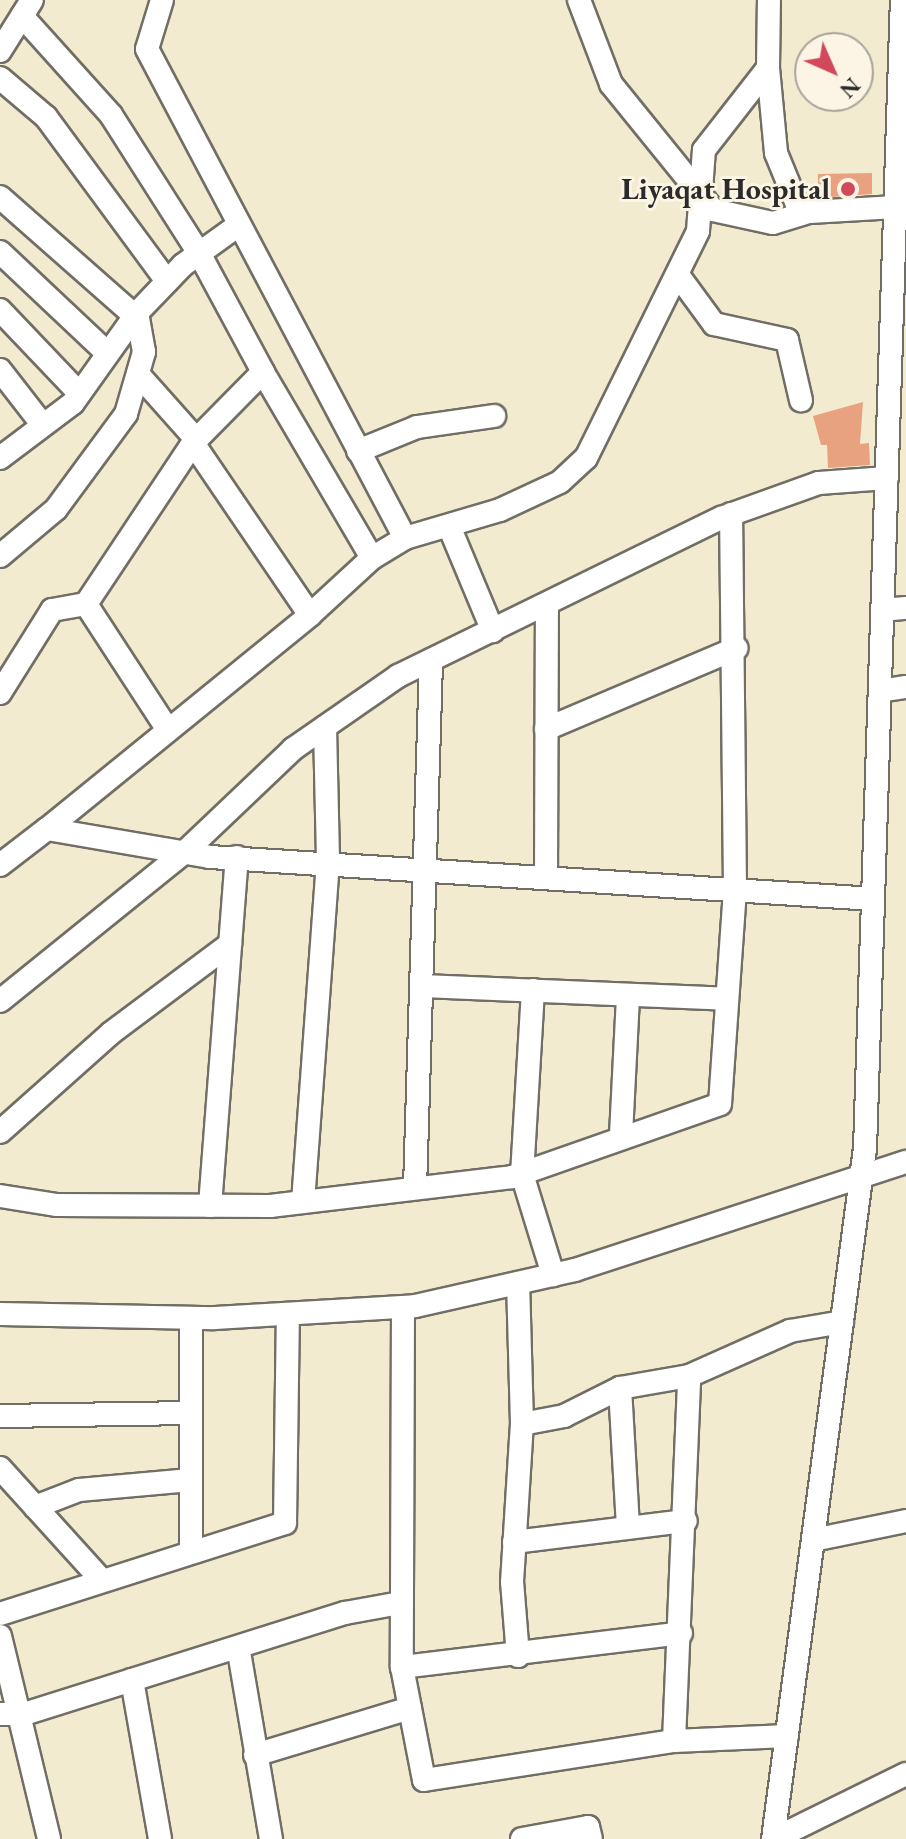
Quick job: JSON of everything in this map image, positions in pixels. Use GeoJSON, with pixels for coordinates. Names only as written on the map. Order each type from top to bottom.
{"type":"FeatureCollection","features":[{"type":"Feature","properties":{"kind":"street"},"geometry":{"type":"LineString","coordinates":[[162,0],[150,20],[147,49],[237,226],[405,538]]}},
{"type":"Feature","properties":{"kind":"street"},"geometry":{"type":"LineString","coordinates":[[579,0],[611,84],[700,197],[742,221],[896,207]]}},
{"type":"Feature","properties":{"kind":"street"},"geometry":{"type":"LineString","coordinates":[[769,0],[768,68],[776,153],[801,214]]}},
{"type":"Feature","properties":{"kind":"street"},"geometry":{"type":"LineString","coordinates":[[774,1839],[861,1179],[887,478],[900,262],[896,207],[902,139],[902,0]]}},
{"type":"Feature","properties":{"kind":"street"},"geometry":{"type":"LineString","coordinates":[[0,51],[27,8],[111,115],[199,253],[263,372],[372,558]]}},
{"type":"Feature","properties":{"kind":"street"},"geometry":{"type":"LineString","coordinates":[[0,865],[310,615],[372,558],[405,538],[500,510],[578,467],[698,231],[707,143],[768,68]]}},
{"type":"Feature","properties":{"kind":"street"},"geometry":{"type":"LineString","coordinates":[[0,78],[46,117],[167,281]]}},
{"type":"Feature","properties":{"kind":"street"},"geometry":{"type":"LineString","coordinates":[[0,197],[136,314],[145,346],[126,414],[56,509],[0,556]]}},
{"type":"Feature","properties":{"kind":"street"},"geometry":{"type":"LineString","coordinates":[[0,458],[79,393],[106,352],[167,281],[237,226]]}},
{"type":"Feature","properties":{"kind":"street"},"geometry":{"type":"LineString","coordinates":[[0,252],[106,352]]}},
{"type":"Feature","properties":{"kind":"street"},"geometry":{"type":"LineString","coordinates":[[678,275],[714,324],[787,340],[801,400]]}},
{"type":"Feature","properties":{"kind":"street"},"geometry":{"type":"LineString","coordinates":[[0,310],[79,393]]}},
{"type":"Feature","properties":{"kind":"street"},"geometry":{"type":"LineString","coordinates":[[0,370],[42,424]]}},
{"type":"Feature","properties":{"kind":"street"},"geometry":{"type":"LineString","coordinates":[[0,693],[52,610],[86,604],[194,441],[263,372]]}},
{"type":"Feature","properties":{"kind":"street"},"geometry":{"type":"LineString","coordinates":[[138,374],[194,441],[310,615]]}},
{"type":"Feature","properties":{"kind":"street"},"geometry":{"type":"LineString","coordinates":[[358,451],[417,427],[494,416]]}},
{"type":"Feature","properties":{"kind":"street"},"geometry":{"type":"LineString","coordinates":[[0,1001],[186,851],[325,727],[431,660],[731,514],[819,483],[887,478]]}},
{"type":"Feature","properties":{"kind":"street"},"geometry":{"type":"LineString","coordinates":[[0,1196],[57,1205],[210,1206],[303,1202],[415,1188],[522,1174],[621,1135],[720,1104],[735,889],[737,648],[731,514]]}},
{"type":"Feature","properties":{"kind":"street"},"geometry":{"type":"LineString","coordinates":[[449,526],[493,631]]}},
{"type":"Feature","properties":{"kind":"street"},"geometry":{"type":"LineString","coordinates":[[86,604],[168,730]]}},
{"type":"Feature","properties":{"kind":"street"},"geometry":{"type":"LineString","coordinates":[[546,875],[547,606]]}},
{"type":"Feature","properties":{"kind":"street"},"geometry":{"type":"LineString","coordinates":[[882,610],[906,608]]}},
{"type":"Feature","properties":{"kind":"street"},"geometry":{"type":"LineString","coordinates":[[546,729],[737,648]]}},
{"type":"Feature","properties":{"kind":"street"},"geometry":{"type":"LineString","coordinates":[[415,1188],[431,660]]}},
{"type":"Feature","properties":{"kind":"street"},"geometry":{"type":"LineString","coordinates":[[880,691],[906,687]]}},
{"type":"Feature","properties":{"kind":"street"},"geometry":{"type":"LineString","coordinates":[[303,1202],[328,859],[325,727]]}},
{"type":"Feature","properties":{"kind":"street"},"geometry":{"type":"LineString","coordinates":[[47,829],[237,857],[328,859],[873,899]]}},
{"type":"Feature","properties":{"kind":"street"},"geometry":{"type":"LineString","coordinates":[[210,1206],[237,857]]}},
{"type":"Feature","properties":{"kind":"street"},"geometry":{"type":"LineString","coordinates":[[0,1132],[111,1033],[230,944]]}},
{"type":"Feature","properties":{"kind":"street"},"geometry":{"type":"LineString","coordinates":[[422,986],[727,999]]}},
{"type":"Feature","properties":{"kind":"street"},"geometry":{"type":"LineString","coordinates":[[533,990],[522,1174],[553,1275]]}},
{"type":"Feature","properties":{"kind":"street"},"geometry":{"type":"LineString","coordinates":[[621,1135],[628,995]]}},
{"type":"Feature","properties":{"kind":"street"},"geometry":{"type":"LineString","coordinates":[[0,1314],[191,1318],[403,1307],[553,1275],[861,1179],[906,1162]]}},
{"type":"Feature","properties":{"kind":"street"},"geometry":{"type":"LineString","coordinates":[[518,1283],[522,1424],[514,1542],[518,1656]]}},
{"type":"Feature","properties":{"kind":"street"},"geometry":{"type":"LineString","coordinates":[[403,1307],[402,1667],[424,1780],[674,1741],[787,1736]]}},
{"type":"Feature","properties":{"kind":"street"},"geometry":{"type":"LineString","coordinates":[[0,1614],[99,1577],[285,1523],[288,1314]]}},
{"type":"Feature","properties":{"kind":"street"},"geometry":{"type":"LineString","coordinates":[[191,1318],[191,1550]]}},
{"type":"Feature","properties":{"kind":"street"},"geometry":{"type":"LineString","coordinates":[[522,1424],[564,1416],[620,1388],[689,1376],[790,1331],[842,1322]]}},
{"type":"Feature","properties":{"kind":"street"},"geometry":{"type":"LineString","coordinates":[[674,1741],[686,1521],[689,1376]]}},
{"type":"Feature","properties":{"kind":"street"},"geometry":{"type":"LineString","coordinates":[[620,1388],[628,1528]]}},
{"type":"Feature","properties":{"kind":"street"},"geometry":{"type":"LineString","coordinates":[[0,1416],[191,1413]]}},
{"type":"Feature","properties":{"kind":"street"},"geometry":{"type":"LineString","coordinates":[[0,1468],[99,1577]]}},
{"type":"Feature","properties":{"kind":"street"},"geometry":{"type":"LineString","coordinates":[[35,1507],[79,1490],[191,1480]]}},
{"type":"Feature","properties":{"kind":"street"},"geometry":{"type":"LineString","coordinates":[[514,1542],[686,1521]]}},
{"type":"Feature","properties":{"kind":"street"},"geometry":{"type":"LineString","coordinates":[[813,1540],[906,1521]]}},
{"type":"Feature","properties":{"kind":"street"},"geometry":{"type":"LineString","coordinates":[[0,1714],[24,1714],[132,1680],[239,1652],[345,1613],[400,1603]]}},
{"type":"Feature","properties":{"kind":"street"},"geometry":{"type":"LineString","coordinates":[[402,1667],[518,1656],[681,1633]]}},
{"type":"Feature","properties":{"kind":"street"},"geometry":{"type":"LineString","coordinates":[[0,1636],[24,1714],[49,1839]]}},
{"type":"Feature","properties":{"kind":"street"},"geometry":{"type":"LineString","coordinates":[[239,1652],[271,1839]]}},
{"type":"Feature","properties":{"kind":"street"},"geometry":{"type":"LineString","coordinates":[[132,1680],[160,1839]]}},
{"type":"Feature","properties":{"kind":"street"},"geometry":{"type":"LineString","coordinates":[[255,1755],[410,1708]]}},
{"type":"Feature","properties":{"kind":"street"},"geometry":{"type":"LineString","coordinates":[[774,1839],[905,1767]]}},
{"type":"Feature","properties":{"kind":"street"},"geometry":{"type":"LineString","coordinates":[[522,1839],[588,1827],[591,1839]]}},
{"type":"Feature","properties":{"kind":"building"},"geometry":{"type":"Polygon","coordinates":[[[872,173],[872,194],[818,198],[818,174],[872,173]]]}},
{"type":"Feature","properties":{"kind":"building"},"geometry":{"type":"Polygon","coordinates":[[[863,402],[860,444],[869,443],[870,465],[828,468],[827,445],[821,445],[813,416],[863,402]]]}},
{"type":"Feature","properties":{"kind":"place","name":"Liyaqat Hospital"},"geometry":{"type":"Point","coordinates":[848,189]}}]}
